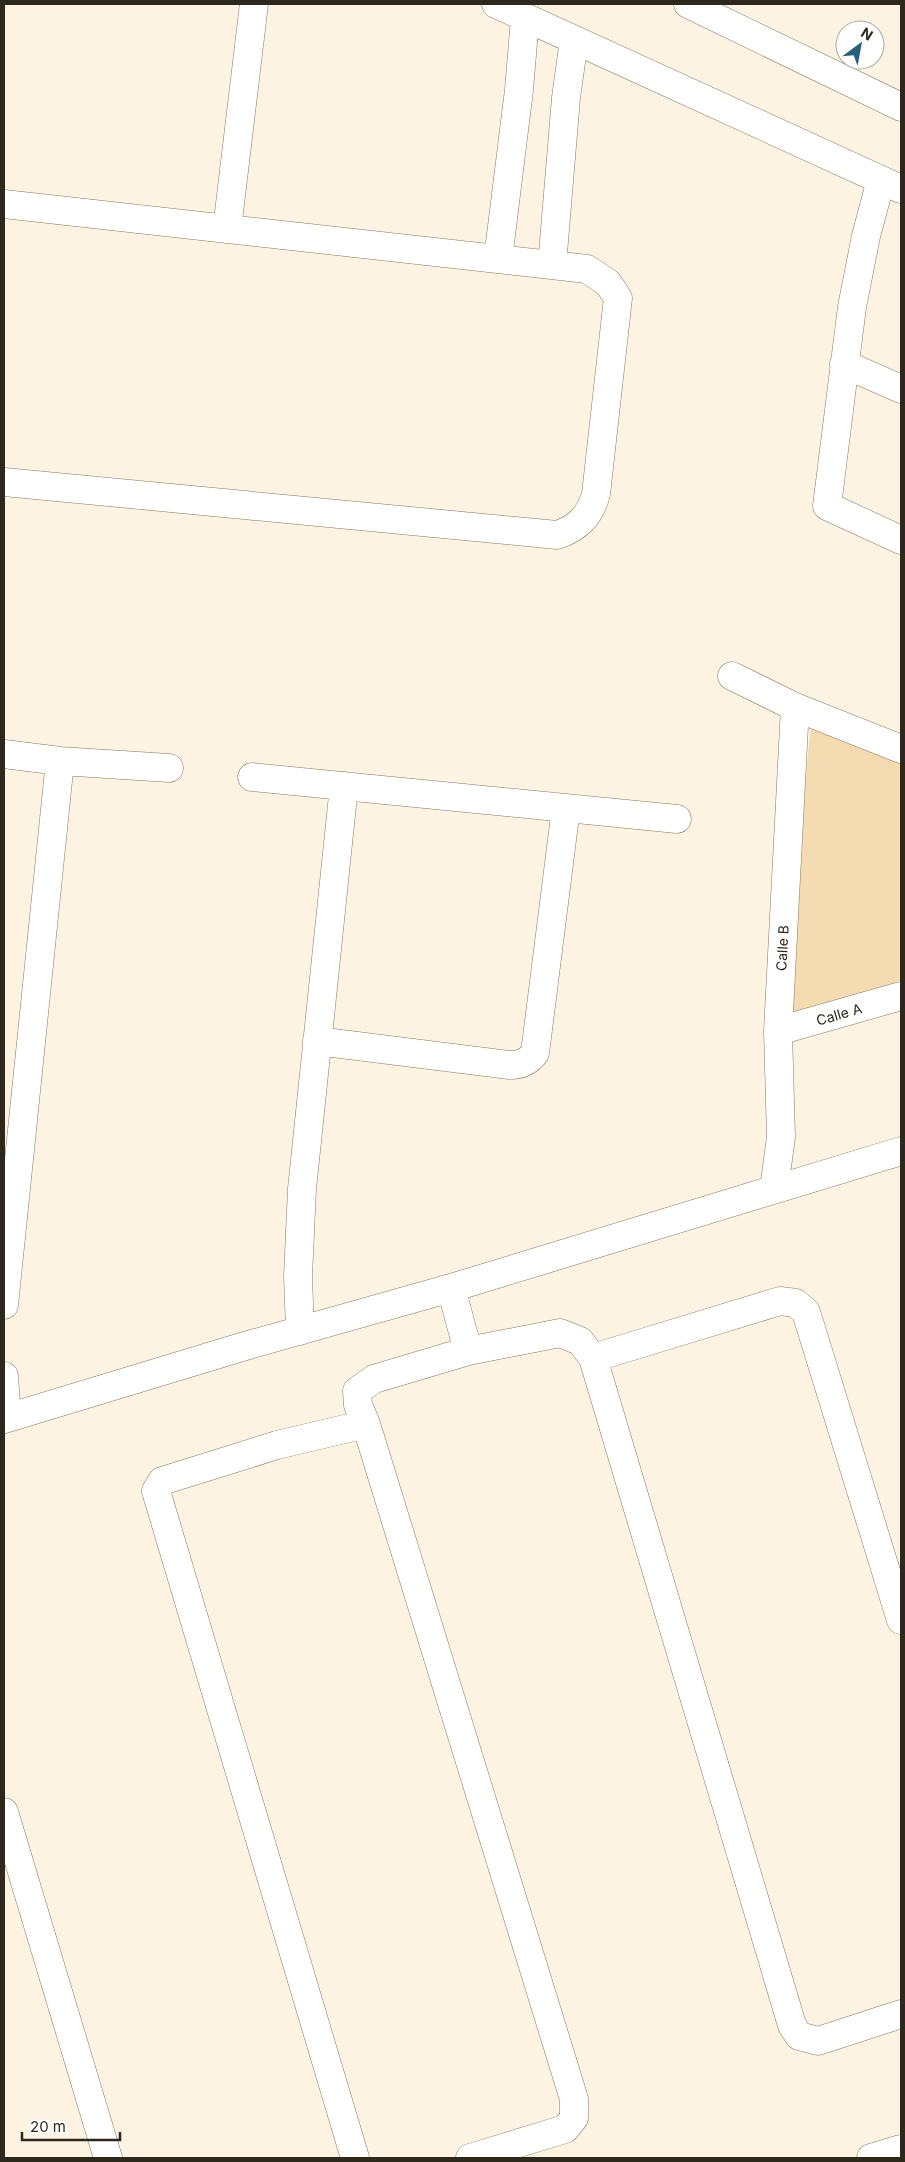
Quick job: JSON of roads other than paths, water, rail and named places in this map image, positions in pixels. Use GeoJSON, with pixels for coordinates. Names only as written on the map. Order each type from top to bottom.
{"type":"FeatureCollection","features":[{"type":"Feature","properties":{"kind":"street"},"geometry":{"type":"LineString","coordinates":[[227,229],[254,4]]}},
{"type":"Feature","properties":{"kind":"street"},"geometry":{"type":"LineString","coordinates":[[496,4],[891,185],[866,236],[852,307],[827,506],[901,540]]}},
{"type":"Feature","properties":{"kind":"street"},"geometry":{"type":"LineString","coordinates":[[688,4],[901,108]]}},
{"type":"Feature","properties":{"kind":"street"},"geometry":{"type":"LineString","coordinates":[[498,259],[519,90],[525,18]]}},
{"type":"Feature","properties":{"kind":"street"},"geometry":{"type":"LineString","coordinates":[[552,265],[566,98],[574,40]]}},
{"type":"Feature","properties":{"kind":"street"},"geometry":{"type":"LineString","coordinates":[[4,204],[587,269],[608,283],[618,298],[596,494],[587,515],[579,524],[569,531],[557,535],[4,482]]}},
{"type":"Feature","properties":{"kind":"street"},"geometry":{"type":"LineString","coordinates":[[844,364],[901,389]]}},
{"type":"Feature","properties":{"kind":"street"},"geometry":{"type":"LineString","coordinates":[[732,676],[795,707],[901,748]]}},
{"type":"Feature","properties":{"kind":"street","name":"Calle B"},"geometry":{"type":"LineString","coordinates":[[774,1189],[781,1137],[778,1031],[795,707]]}},
{"type":"Feature","properties":{"kind":"street"},"geometry":{"type":"LineString","coordinates":[[4,754],[60,761],[169,768]]}},
{"type":"Feature","properties":{"kind":"street"},"geometry":{"type":"LineString","coordinates":[[4,1304],[60,761]]}},
{"type":"Feature","properties":{"kind":"street"},"geometry":{"type":"LineString","coordinates":[[252,777],[677,819]]}},
{"type":"Feature","properties":{"kind":"street"},"geometry":{"type":"LineString","coordinates":[[300,1331],[298,1276],[302,1189],[344,786]]}},
{"type":"Feature","properties":{"kind":"street"},"geometry":{"type":"LineString","coordinates":[[318,1041],[510,1065],[518,1065],[532,1058],[535,1053],[566,808]]}},
{"type":"Feature","properties":{"kind":"street","name":"Calle A"},"geometry":{"type":"LineString","coordinates":[[778,1031],[901,996]]}},
{"type":"Feature","properties":{"kind":"street"},"geometry":{"type":"LineString","coordinates":[[4,1376],[6,1419],[451,1288],[901,1151]]}},
{"type":"Feature","properties":{"kind":"street"},"geometry":{"type":"LineString","coordinates":[[451,1288],[468,1351]]}},
{"type":"Feature","properties":{"kind":"street"},"geometry":{"type":"LineString","coordinates":[[593,1358],[780,1301],[796,1303],[806,1312],[901,1620]]}},
{"type":"Feature","properties":{"kind":"street"},"geometry":{"type":"LineString","coordinates":[[470,2158],[565,2129],[574,2118],[574,2099],[366,1424],[358,1404],[357,1391],[374,1379],[468,1351],[560,1333],[580,1341],[593,1358],[792,2025],[799,2036],[818,2041],[901,2014]]}},
{"type":"Feature","properties":{"kind":"street"},"geometry":{"type":"LineString","coordinates":[[355,2158],[156,1491],[162,1481],[278,1445],[366,1424]]}},
{"type":"Feature","properties":{"kind":"street"},"geometry":{"type":"LineString","coordinates":[[4,1812],[108,2158]]}},
{"type":"Feature","properties":{"kind":"street"},"geometry":{"type":"LineString","coordinates":[[872,2158],[901,2149]]}}]}
